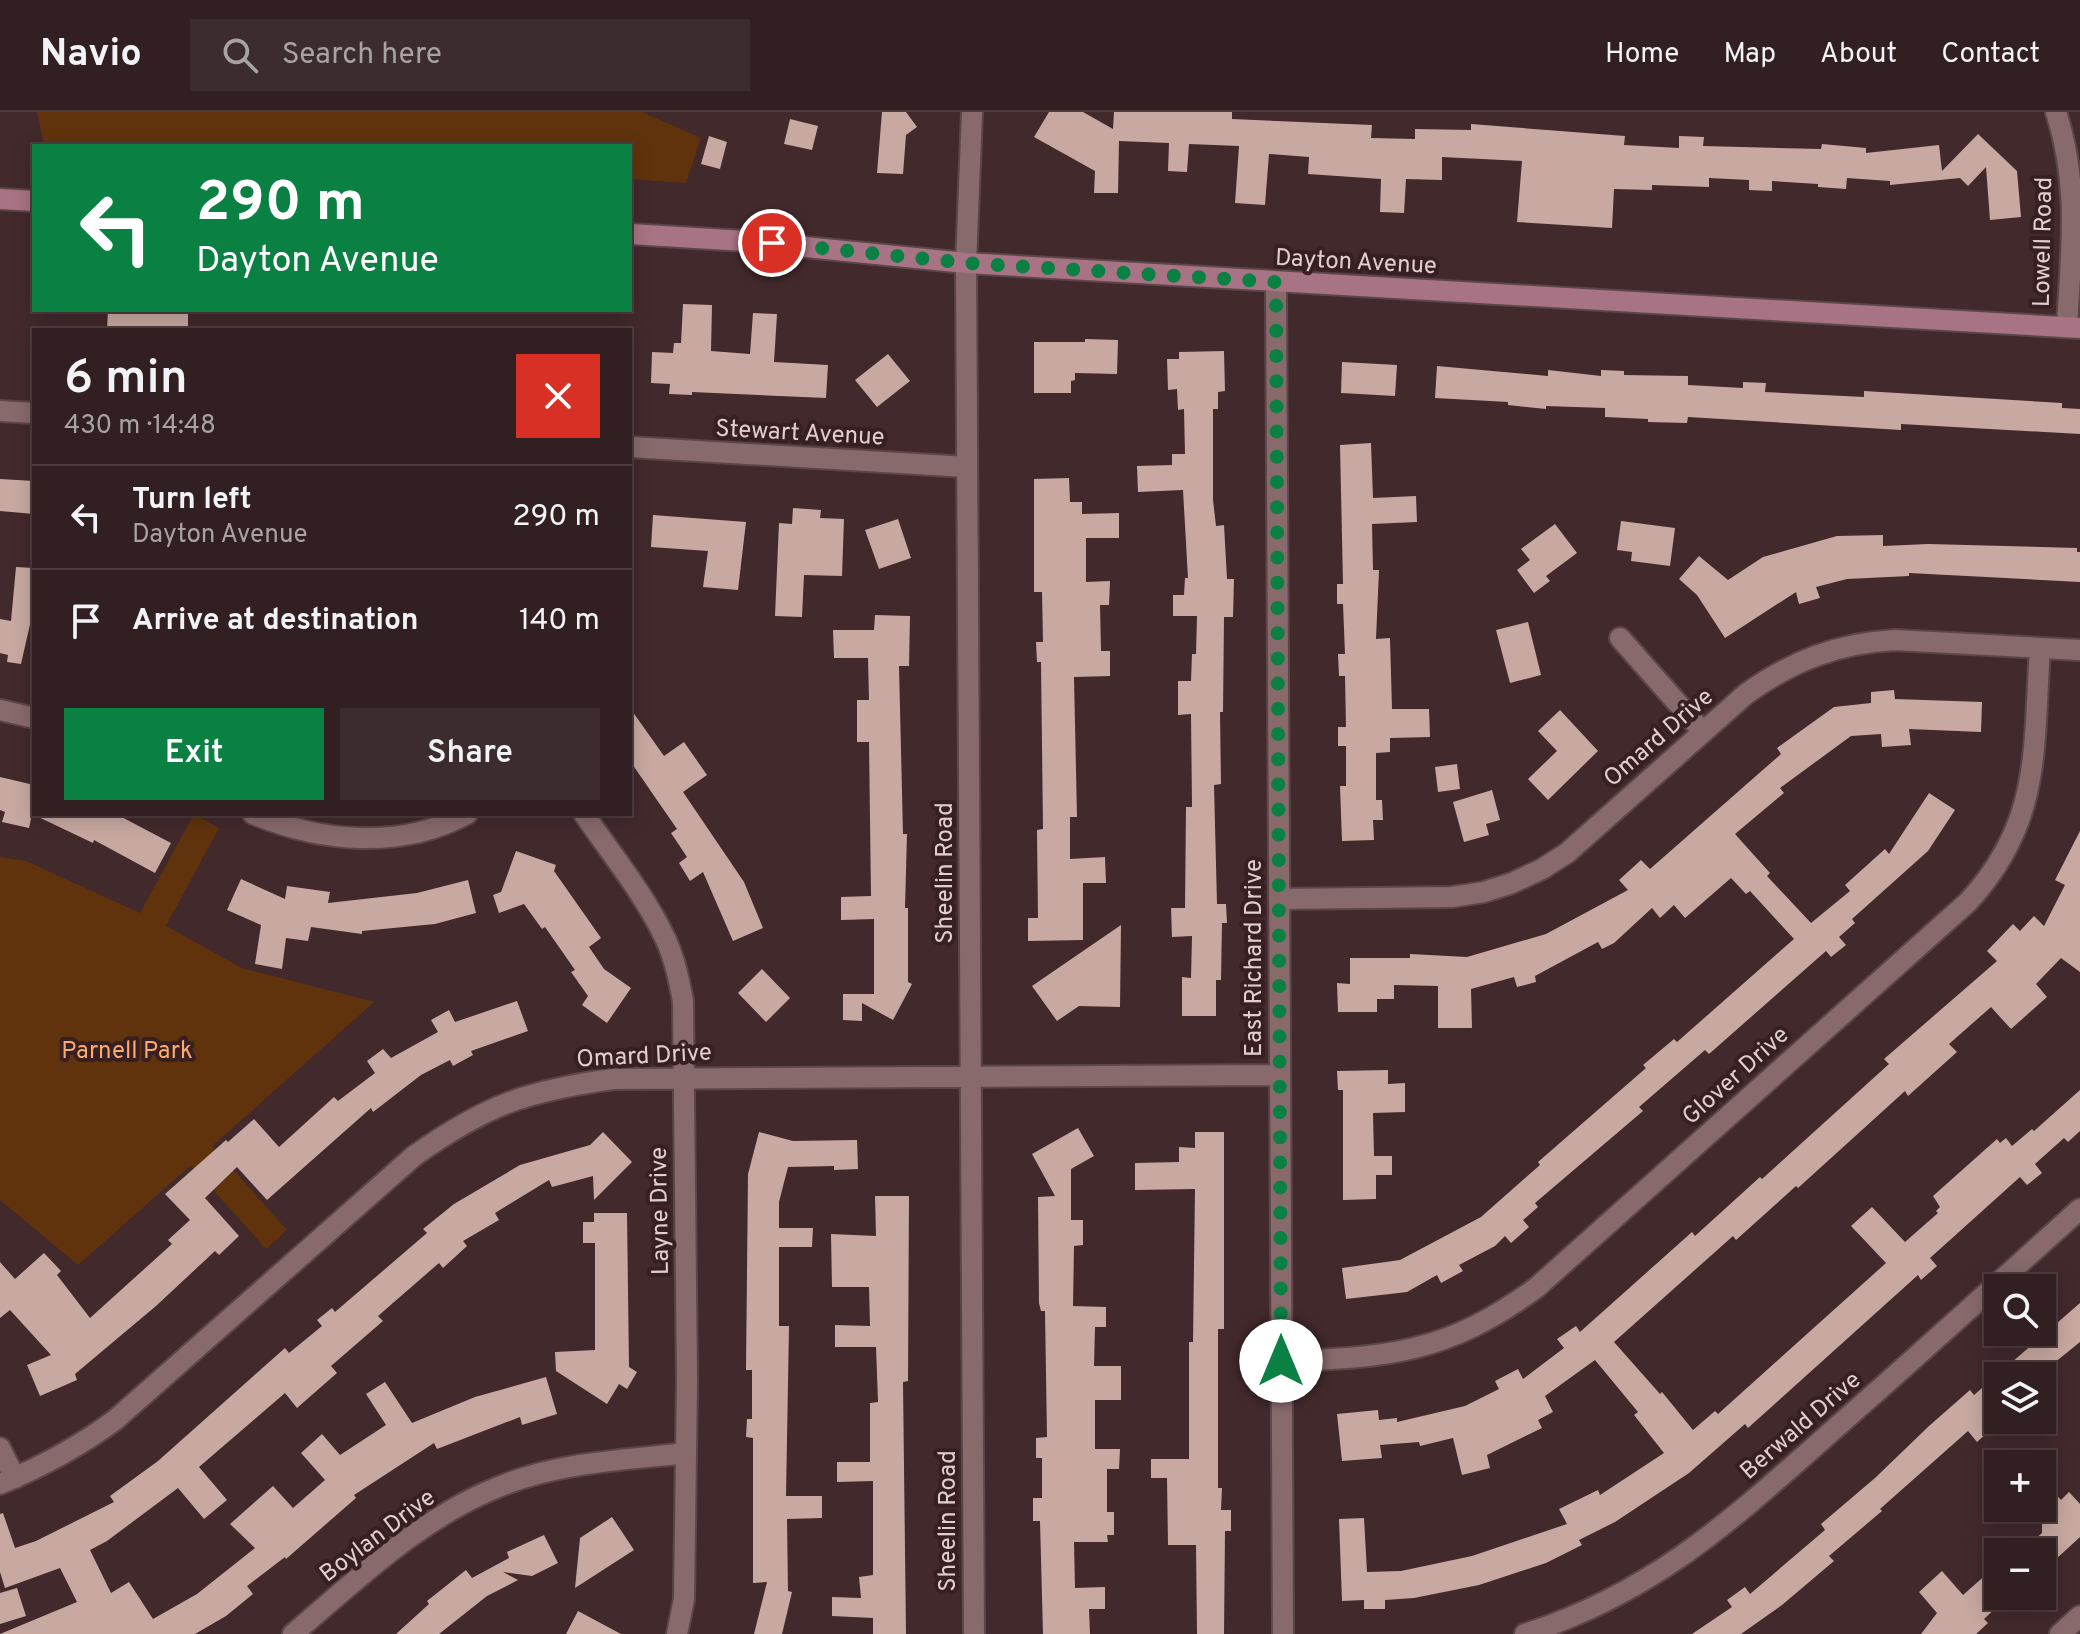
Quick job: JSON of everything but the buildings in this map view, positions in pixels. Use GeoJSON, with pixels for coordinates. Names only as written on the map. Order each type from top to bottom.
{"type":"FeatureCollection","features":[{"type":"Feature","properties":{"kind":"main road"},"geometry":{"type":"LineString","coordinates":[[0,199],[32,201]]}},
{"type":"Feature","properties":{"kind":"main road","name":"Dayton Avenue"},"geometry":{"type":"LineString","coordinates":[[632,234],[745,241],[966,263],[2074,328]]}},
{"type":"Feature","properties":{"kind":"street","name":"Sheelin Road"},"geometry":{"type":"LineString","coordinates":[[972,112],[966,263],[974,1634]]}},
{"type":"Feature","properties":{"kind":"street","name":"Lowell Road"},"geometry":{"type":"LineString","coordinates":[[2056,112],[2066,147],[2073,194],[2074,328]]}},
{"type":"Feature","properties":{"kind":"street","name":"East Richard Drive"},"geometry":{"type":"LineString","coordinates":[[1276,282],[1283,1634]]}},
{"type":"Feature","properties":{"kind":"street"},"geometry":{"type":"LineString","coordinates":[[0,411],[32,413]]}},
{"type":"Feature","properties":{"kind":"street","name":"Stewart Avenue"},"geometry":{"type":"LineString","coordinates":[[632,447],[967,467]]}},
{"type":"Feature","properties":{"kind":"street"},"geometry":{"type":"LineString","coordinates":[[1620,638],[1703,732]]}},
{"type":"Feature","properties":{"kind":"street","name":"Omard Drive"},"geometry":{"type":"LineString","coordinates":[[1279,899],[1452,897],[1484,892],[1512,883],[1567,853],[1772,675],[1805,658],[1839,647],[1866,641],[1895,640],[2080,650]]}},
{"type":"Feature","properties":{"kind":"street","name":"Glover Drive"},"geometry":{"type":"LineString","coordinates":[[1281,1361],[1385,1356],[1460,1334],[1509,1307],[1548,1277],[1968,902],[2004,858],[2025,808],[2031,773],[2040,648]]}},
{"type":"Feature","properties":{"kind":"street"},"geometry":{"type":"LineString","coordinates":[[0,710],[32,718]]}},
{"type":"Feature","properties":{"kind":"street"},"geometry":{"type":"LineString","coordinates":[[258,816],[285,827],[319,835],[363,838],[415,832],[462,816]]}},
{"type":"Feature","properties":{"kind":"street","name":"Layne Drive"},"geometry":{"type":"LineString","coordinates":[[585,816],[648,907],[666,941],[677,970],[683,1001],[686,1453],[684,1599],[677,1634]]}},
{"type":"Feature","properties":{"kind":"street","name":"Omard Drive"},"geometry":{"type":"LineString","coordinates":[[8,1481],[55,1458],[115,1420],[414,1156],[456,1127],[492,1108],[555,1087],[613,1079],[1280,1075]]}},
{"type":"Feature","properties":{"kind":"street","name":"Berwald Drive"},"geometry":{"type":"LineString","coordinates":[[1525,1634],[1596,1607],[1638,1586],[1723,1528],[2080,1209]]}},
{"type":"Feature","properties":{"kind":"street"},"geometry":{"type":"LineString","coordinates":[[0,1448],[8,1481]]}},
{"type":"Feature","properties":{"kind":"street","name":"Boylan Drive"},"geometry":{"type":"LineString","coordinates":[[293,1634],[404,1540],[466,1501],[508,1483],[552,1470],[686,1453]]}},
{"type":"Feature","properties":{"kind":"street"},"geometry":{"type":"LineString","coordinates":[[2060,1634],[2080,1616]]}},
{"type":"Feature","properties":{"kind":"green space"},"geometry":{"type":"Polygon","coordinates":[[[37,112],[642,112],[701,138],[686,183],[632,179],[632,144],[44,144],[37,112]]]}},
{"type":"Feature","properties":{"kind":"green space","name":"Parnell Park"},"geometry":{"type":"Polygon","coordinates":[[[193,816],[198,816],[219,828],[166,926],[242,968],[374,1002],[212,1146],[287,1230],[266,1249],[191,1165],[78,1265],[0,1200],[0,857],[26,861],[140,913],[193,816]]]}},
{"type":"Feature","properties":{"kind":"route"},"geometry":{"type":"LineString","coordinates":[[772,243],[966,263],[1276,282],[1281,1361]]}}]}
